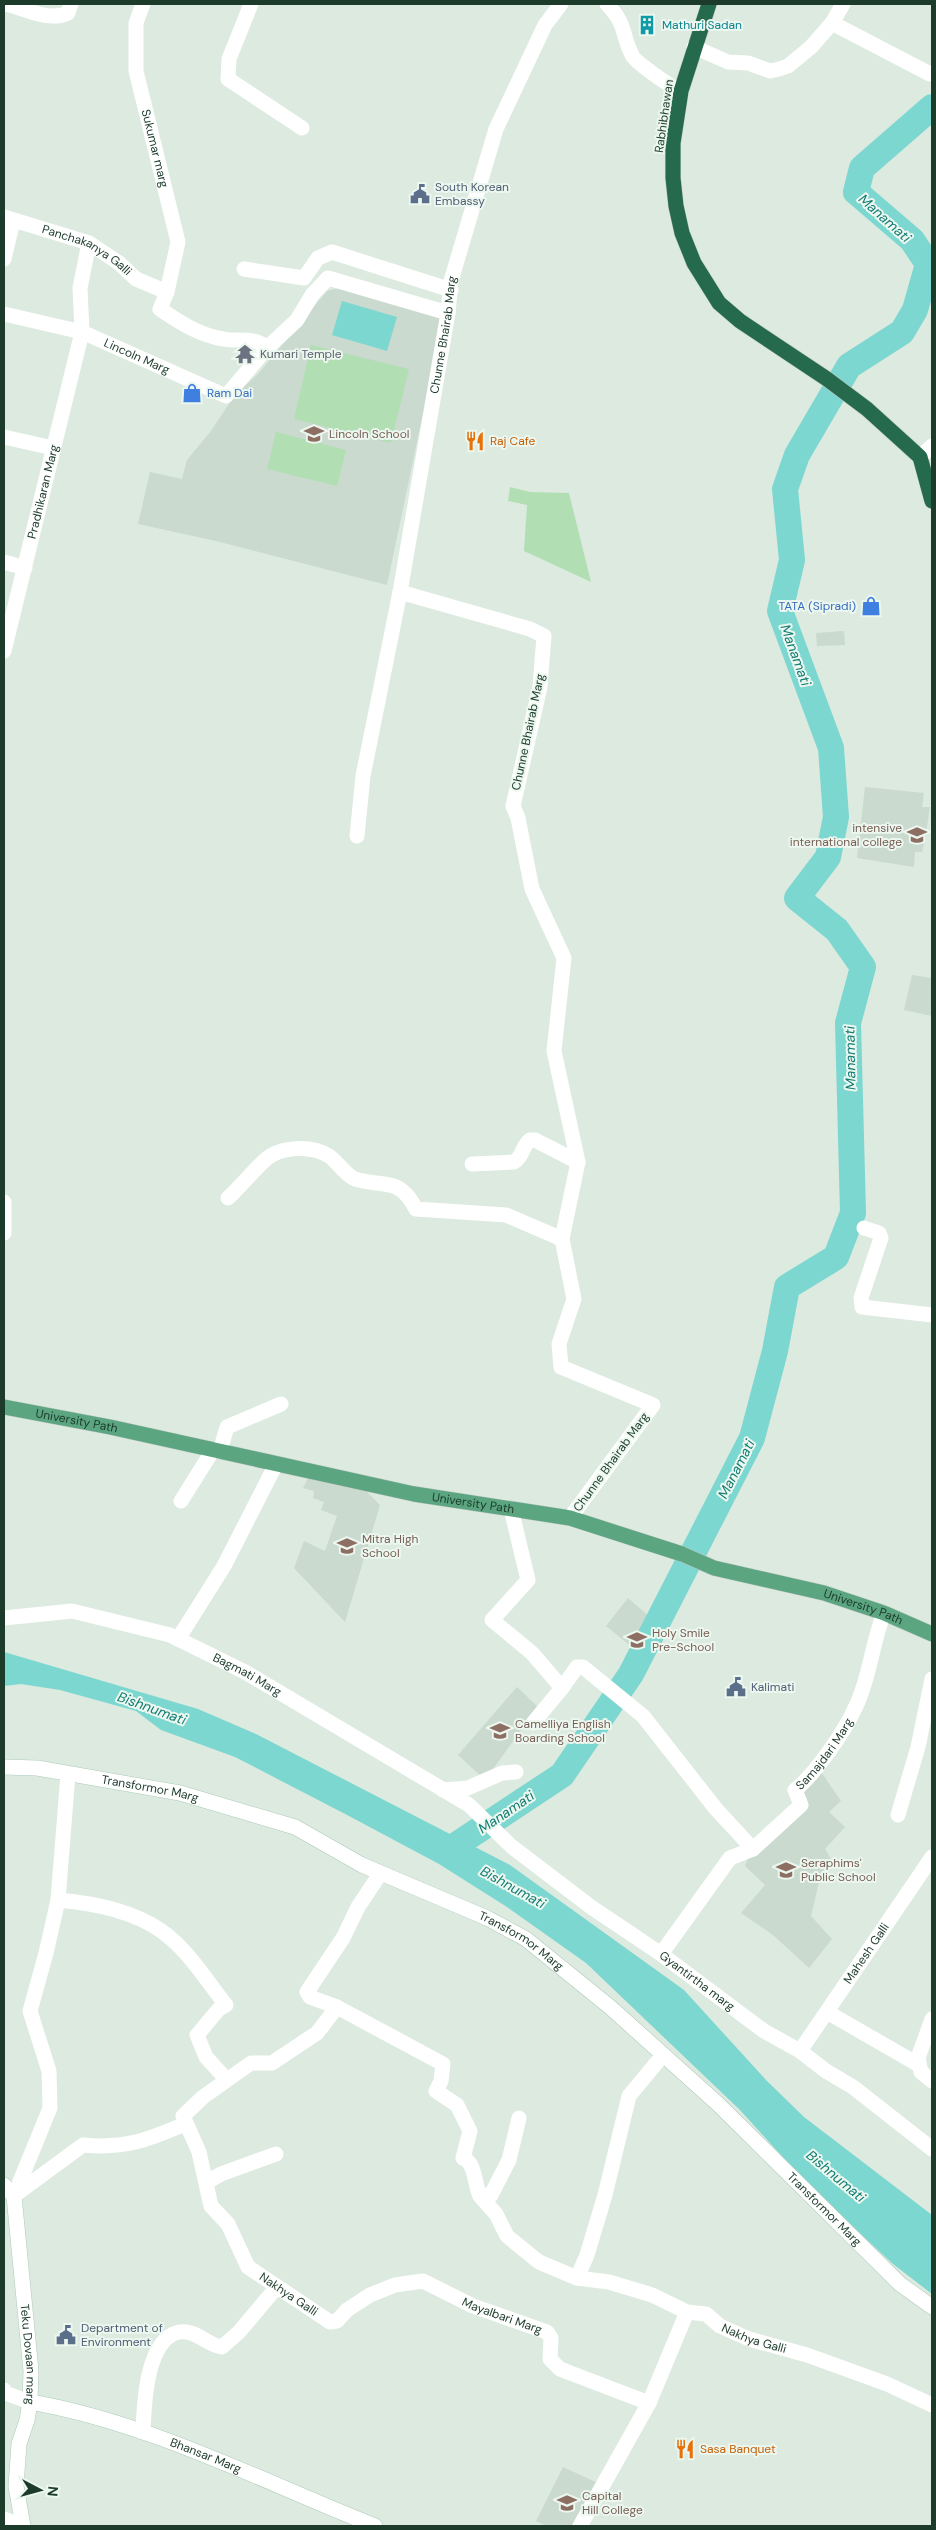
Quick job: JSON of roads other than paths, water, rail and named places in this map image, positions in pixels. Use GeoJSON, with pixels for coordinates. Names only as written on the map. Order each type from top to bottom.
{"type":"FeatureCollection","features":[{"type":"Feature","properties":{"kind":"highway","name":"Rabhibhawan"},"geometry":{"type":"LineString","coordinates":[[709,4],[681,91],[673,143],[673,178],[682,233],[694,263],[719,303],[733,315],[827,379],[867,409],[920,457]]}},
{"type":"Feature","properties":{"kind":"highway"},"geometry":{"type":"LineString","coordinates":[[920,457],[932,501]]}},
{"type":"Feature","properties":{"kind":"main road","name":"University Path"},"geometry":{"type":"LineString","coordinates":[[4,1407],[110,1427],[414,1494],[570,1518],[682,1554],[714,1568],[824,1593],[884,1613],[932,1634]]}},
{"type":"Feature","properties":{"kind":"street"},"geometry":{"type":"LineString","coordinates":[[6,4],[42,15],[58,17],[68,13],[71,4]]}},
{"type":"Feature","properties":{"kind":"street","name":"Sukumar marg"},"geometry":{"type":"LineString","coordinates":[[142,4],[136,23],[136,70],[178,242],[160,310],[186,327],[222,339],[255,341],[267,348]]}},
{"type":"Feature","properties":{"kind":"street"},"geometry":{"type":"LineString","coordinates":[[251,4],[229,59],[228,79],[302,128]]}},
{"type":"Feature","properties":{"kind":"street","name":"Chunne Bhairab Marg"},"geometry":{"type":"LineString","coordinates":[[561,4],[545,25],[496,129],[464,235],[451,290],[400,592],[530,629],[544,636],[540,687],[513,806],[518,818],[532,889],[564,958],[554,1051],[578,1162],[562,1238],[574,1299],[559,1344],[561,1367],[653,1405],[570,1518]]}},
{"type":"Feature","properties":{"kind":"street"},"geometry":{"type":"LineString","coordinates":[[607,4],[623,24],[632,57],[668,85],[681,91]]}},
{"type":"Feature","properties":{"kind":"street"},"geometry":{"type":"LineString","coordinates":[[694,47],[728,62],[748,63],[770,71],[788,66],[832,23],[844,4]]}},
{"type":"Feature","properties":{"kind":"street"},"geometry":{"type":"LineString","coordinates":[[832,23],[930,74]]}},
{"type":"Feature","properties":{"kind":"street"},"geometry":{"type":"LineString","coordinates":[[4,259],[8,219]]}},
{"type":"Feature","properties":{"kind":"street","name":"Panchakanya Galli"},"geometry":{"type":"LineString","coordinates":[[8,219],[89,243],[119,263],[136,279],[166,292]]}},
{"type":"Feature","properties":{"kind":"street","name":"Pradhikaran Marg"},"geometry":{"type":"LineString","coordinates":[[4,651],[82,332],[80,288],[89,243]]}},
{"type":"Feature","properties":{"kind":"street"},"geometry":{"type":"LineString","coordinates":[[244,268],[304,278],[318,258],[332,252],[451,290]]}},
{"type":"Feature","properties":{"kind":"street","name":"Lincoln Marg"},"geometry":{"type":"LineString","coordinates":[[4,314],[82,332],[226,396],[267,348],[297,320],[312,295],[328,278],[448,313]]}},
{"type":"Feature","properties":{"kind":"street"},"geometry":{"type":"LineString","coordinates":[[4,437],[53,448]]}},
{"type":"Feature","properties":{"kind":"street"},"geometry":{"type":"LineString","coordinates":[[920,457],[932,446]]}},
{"type":"Feature","properties":{"kind":"street"},"geometry":{"type":"LineString","coordinates":[[4,562],[25,568]]}},
{"type":"Feature","properties":{"kind":"street"},"geometry":{"type":"LineString","coordinates":[[357,836],[363,776],[400,592]]}},
{"type":"Feature","properties":{"kind":"street"},"geometry":{"type":"LineString","coordinates":[[472,1164],[514,1162],[519,1159],[526,1143],[530,1140],[535,1140],[578,1162]]}},
{"type":"Feature","properties":{"kind":"street"},"geometry":{"type":"LineString","coordinates":[[228,1198],[252,1176],[266,1159],[296,1147],[310,1148],[329,1156],[352,1178],[396,1186],[408,1193],[416,1208],[506,1215],[562,1238]]}},
{"type":"Feature","properties":{"kind":"street"},"geometry":{"type":"LineString","coordinates":[[4,1202],[4,1233]]}},
{"type":"Feature","properties":{"kind":"street"},"geometry":{"type":"LineString","coordinates":[[864,1228],[879,1232],[881,1238],[860,1298],[862,1307],[932,1315]]}},
{"type":"Feature","properties":{"kind":"street"},"geometry":{"type":"LineString","coordinates":[[181,1501],[216,1451],[227,1427],[281,1404]]}},
{"type":"Feature","properties":{"kind":"street"},"geometry":{"type":"LineString","coordinates":[[178,1639],[224,1566],[276,1464]]}},
{"type":"Feature","properties":{"kind":"street"},"geometry":{"type":"LineString","coordinates":[[511,1509],[528,1580],[492,1620],[532,1653],[562,1688]]}},
{"type":"Feature","properties":{"kind":"street","name":"Bagmati Marg"},"geometry":{"type":"LineString","coordinates":[[4,1618],[72,1611],[178,1639],[245,1672],[469,1805]]}},
{"type":"Feature","properties":{"kind":"street","name":"Samajdari Marg"},"geometry":{"type":"LineString","coordinates":[[661,1954],[730,1858],[753,1849],[801,1806],[795,1790],[815,1771],[857,1706],[875,1636],[884,1613]]}},
{"type":"Feature","properties":{"kind":"street"},"geometry":{"type":"LineString","coordinates":[[532,1724],[580,1666],[612,1689],[643,1716],[716,1809],[753,1849]]}},
{"type":"Feature","properties":{"kind":"street"},"geometry":{"type":"LineString","coordinates":[[898,1815],[918,1747],[932,1679]]}},
{"type":"Feature","properties":{"kind":"street","name":"Transformor Marg"},"geometry":{"type":"LineString","coordinates":[[4,1767],[37,1768],[180,1793],[295,1827],[380,1874],[487,1918],[526,1939],[610,2007],[718,2104],[900,2284],[932,2308]]}},
{"type":"Feature","properties":{"kind":"street"},"geometry":{"type":"LineString","coordinates":[[442,1790],[468,1788],[502,1773],[516,1772]]}},
{"type":"Feature","properties":{"kind":"street"},"geometry":{"type":"LineString","coordinates":[[9,2190],[50,2108],[48,2071],[30,2011],[58,1900],[68,1774]]}},
{"type":"Feature","properties":{"kind":"street","name":"Gyantirtha marg"},"geometry":{"type":"LineString","coordinates":[[469,1805],[511,1846],[591,1907],[661,1954],[764,2031],[800,2051],[826,2071],[853,2087],[932,2149]]}},
{"type":"Feature","properties":{"kind":"street","name":"Mahesh Galli"},"geometry":{"type":"LineString","coordinates":[[800,2051],[932,1857]]}},
{"type":"Feature","properties":{"kind":"street"},"geometry":{"type":"LineString","coordinates":[[380,1874],[358,1907],[343,1938],[307,1992],[310,1997],[337,2007],[443,2064],[441,2081],[436,2090],[457,2105],[470,2131],[463,2158],[468,2160],[472,2166],[475,2187],[480,2196],[491,2195],[508,2160],[519,2118]]}},
{"type":"Feature","properties":{"kind":"street"},"geometry":{"type":"LineString","coordinates":[[58,1900],[90,1903],[134,1916],[160,1930],[180,1947],[226,2005],[219,2009],[197,2035],[206,2057],[226,2079]]}},
{"type":"Feature","properties":{"kind":"street"},"geometry":{"type":"LineString","coordinates":[[9,2190],[83,2145],[100,2147],[139,2143],[185,2124],[183,2116],[226,2079],[251,2063],[272,2063],[317,2033],[337,2007]]}},
{"type":"Feature","properties":{"kind":"street"},"geometry":{"type":"LineString","coordinates":[[827,2012],[919,2065]]}},
{"type":"Feature","properties":{"kind":"street"},"geometry":{"type":"LineString","coordinates":[[932,2020],[918,2058],[921,2072],[932,2081]]}},
{"type":"Feature","properties":{"kind":"street"},"geometry":{"type":"LineString","coordinates":[[577,2278],[587,2255],[605,2195],[629,2096],[663,2055]]}},
{"type":"Feature","properties":{"kind":"street","name":"Nakhya Galli"},"geometry":{"type":"LineString","coordinates":[[185,2124],[199,2152],[207,2182],[210,2206],[228,2224],[248,2267],[330,2322],[337,2321]]}},
{"type":"Feature","properties":{"kind":"street"},"geometry":{"type":"LineString","coordinates":[[207,2182],[221,2174],[276,2154]]}},
{"type":"Feature","properties":{"kind":"street","name":"Teku Dovaan marg"},"geometry":{"type":"LineString","coordinates":[[9,2190],[31,2371],[30,2402],[27,2420],[19,2444],[16,2486],[23,2526]]}},
{"type":"Feature","properties":{"kind":"street","name":"Nakhya Galli"},"geometry":{"type":"LineString","coordinates":[[480,2196],[496,2214],[507,2236],[539,2262],[577,2278],[609,2282],[652,2296],[687,2312],[706,2314],[720,2326],[749,2339],[807,2355],[887,2384],[932,2405]]}},
{"type":"Feature","properties":{"kind":"street","name":"Mayalbari Marg"},"geometry":{"type":"LineString","coordinates":[[337,2321],[346,2310],[370,2295],[395,2285],[423,2281],[473,2306],[547,2332],[551,2338],[550,2359],[560,2369],[649,2403]]}},
{"type":"Feature","properties":{"kind":"street"},"geometry":{"type":"LineString","coordinates":[[143,2432],[147,2388],[154,2356],[166,2338],[180,2332],[196,2334],[222,2347],[238,2332],[277,2286]]}},
{"type":"Feature","properties":{"kind":"street"},"geometry":{"type":"LineString","coordinates":[[580,2526],[649,2403],[687,2312]]}},
{"type":"Feature","properties":{"kind":"street","name":"Bhansar Marg"},"geometry":{"type":"LineString","coordinates":[[4,2390],[6,2393],[30,2402],[59,2407],[143,2432],[375,2526]]}},
{"type":"Feature","properties":{"kind":"street"},"geometry":{"type":"LineString","coordinates":[[4,2519],[23,2526]]}},
{"type":"Feature","properties":{"kind":"water"},"geometry":{"type":"Polygon","coordinates":[[[342,301],[397,317],[387,351],[332,335],[342,301]]]}},
{"type":"Feature","properties":{"kind":"water","name":"Bishnumati"},"geometry":{"type":"Polygon","coordinates":[[[4,1652],[198,1709],[256,1734],[510,1865],[684,1990],[766,2080],[804,2117],[932,2215],[932,2294],[893,2264],[810,2187],[740,2110],[586,1963],[507,1907],[439,1864],[349,1816],[235,1757],[161,1730],[136,1711],[60,1690],[21,1684],[4,1686],[4,1652]]]}},
{"type":"Feature","properties":{"kind":"waterway","name":"Manamati"},"geometry":{"type":"LineString","coordinates":[[450,1849],[562,1775],[631,1674],[752,1438],[775,1351],[787,1287],[836,1257],[853,1213],[848,1023],[863,967],[837,930],[797,898],[828,857],[836,817],[831,748],[780,611],[792,560],[785,489],[797,455],[849,366],[902,332],[915,310],[928,264],[912,240],[856,192],[862,168],[932,107]]}},
{"type":"Feature","properties":{"kind":"place","name":"Mathuri Sadan"},"geometry":{"type":"Point","coordinates":[647,25]}},
{"type":"Feature","properties":{"kind":"place","name":"South Korean Embassy"},"geometry":{"type":"Point","coordinates":[420,194]}},
{"type":"Feature","properties":{"kind":"place","name":"Kumari Temple"},"geometry":{"type":"Point","coordinates":[245,354]}},
{"type":"Feature","properties":{"kind":"place","name":"Ram Dai"},"geometry":{"type":"Point","coordinates":[192,393]}},
{"type":"Feature","properties":{"kind":"place","name":"Lincoln School"},"geometry":{"type":"Point","coordinates":[314,434]}},
{"type":"Feature","properties":{"kind":"place","name":"Raj Cafe"},"geometry":{"type":"Point","coordinates":[475,441]}},
{"type":"Feature","properties":{"kind":"place","name":"TATA (Sipradi)"},"geometry":{"type":"Point","coordinates":[871,606]}},
{"type":"Feature","properties":{"kind":"place","name":"intensive international college"},"geometry":{"type":"Point","coordinates":[917,835]}},
{"type":"Feature","properties":{"kind":"place","name":"Mitra High School"},"geometry":{"type":"Point","coordinates":[347,1546]}},
{"type":"Feature","properties":{"kind":"place","name":"Holy Smile Pre-School"},"geometry":{"type":"Point","coordinates":[637,1640]}},
{"type":"Feature","properties":{"kind":"place","name":"Kalimati"},"geometry":{"type":"Point","coordinates":[736,1687]}},
{"type":"Feature","properties":{"kind":"place","name":"Camelliya English Boarding School"},"geometry":{"type":"Point","coordinates":[500,1731]}},
{"type":"Feature","properties":{"kind":"place","name":"Seraphims' Public School"},"geometry":{"type":"Point","coordinates":[786,1870]}},
{"type":"Feature","properties":{"kind":"place","name":"Department of Environment"},"geometry":{"type":"Point","coordinates":[66,2335]}},
{"type":"Feature","properties":{"kind":"place","name":"Sasa Banquet"},"geometry":{"type":"Point","coordinates":[685,2449]}},
{"type":"Feature","properties":{"kind":"place","name":"Capital Hill College"},"geometry":{"type":"Point","coordinates":[567,2503]}}]}
